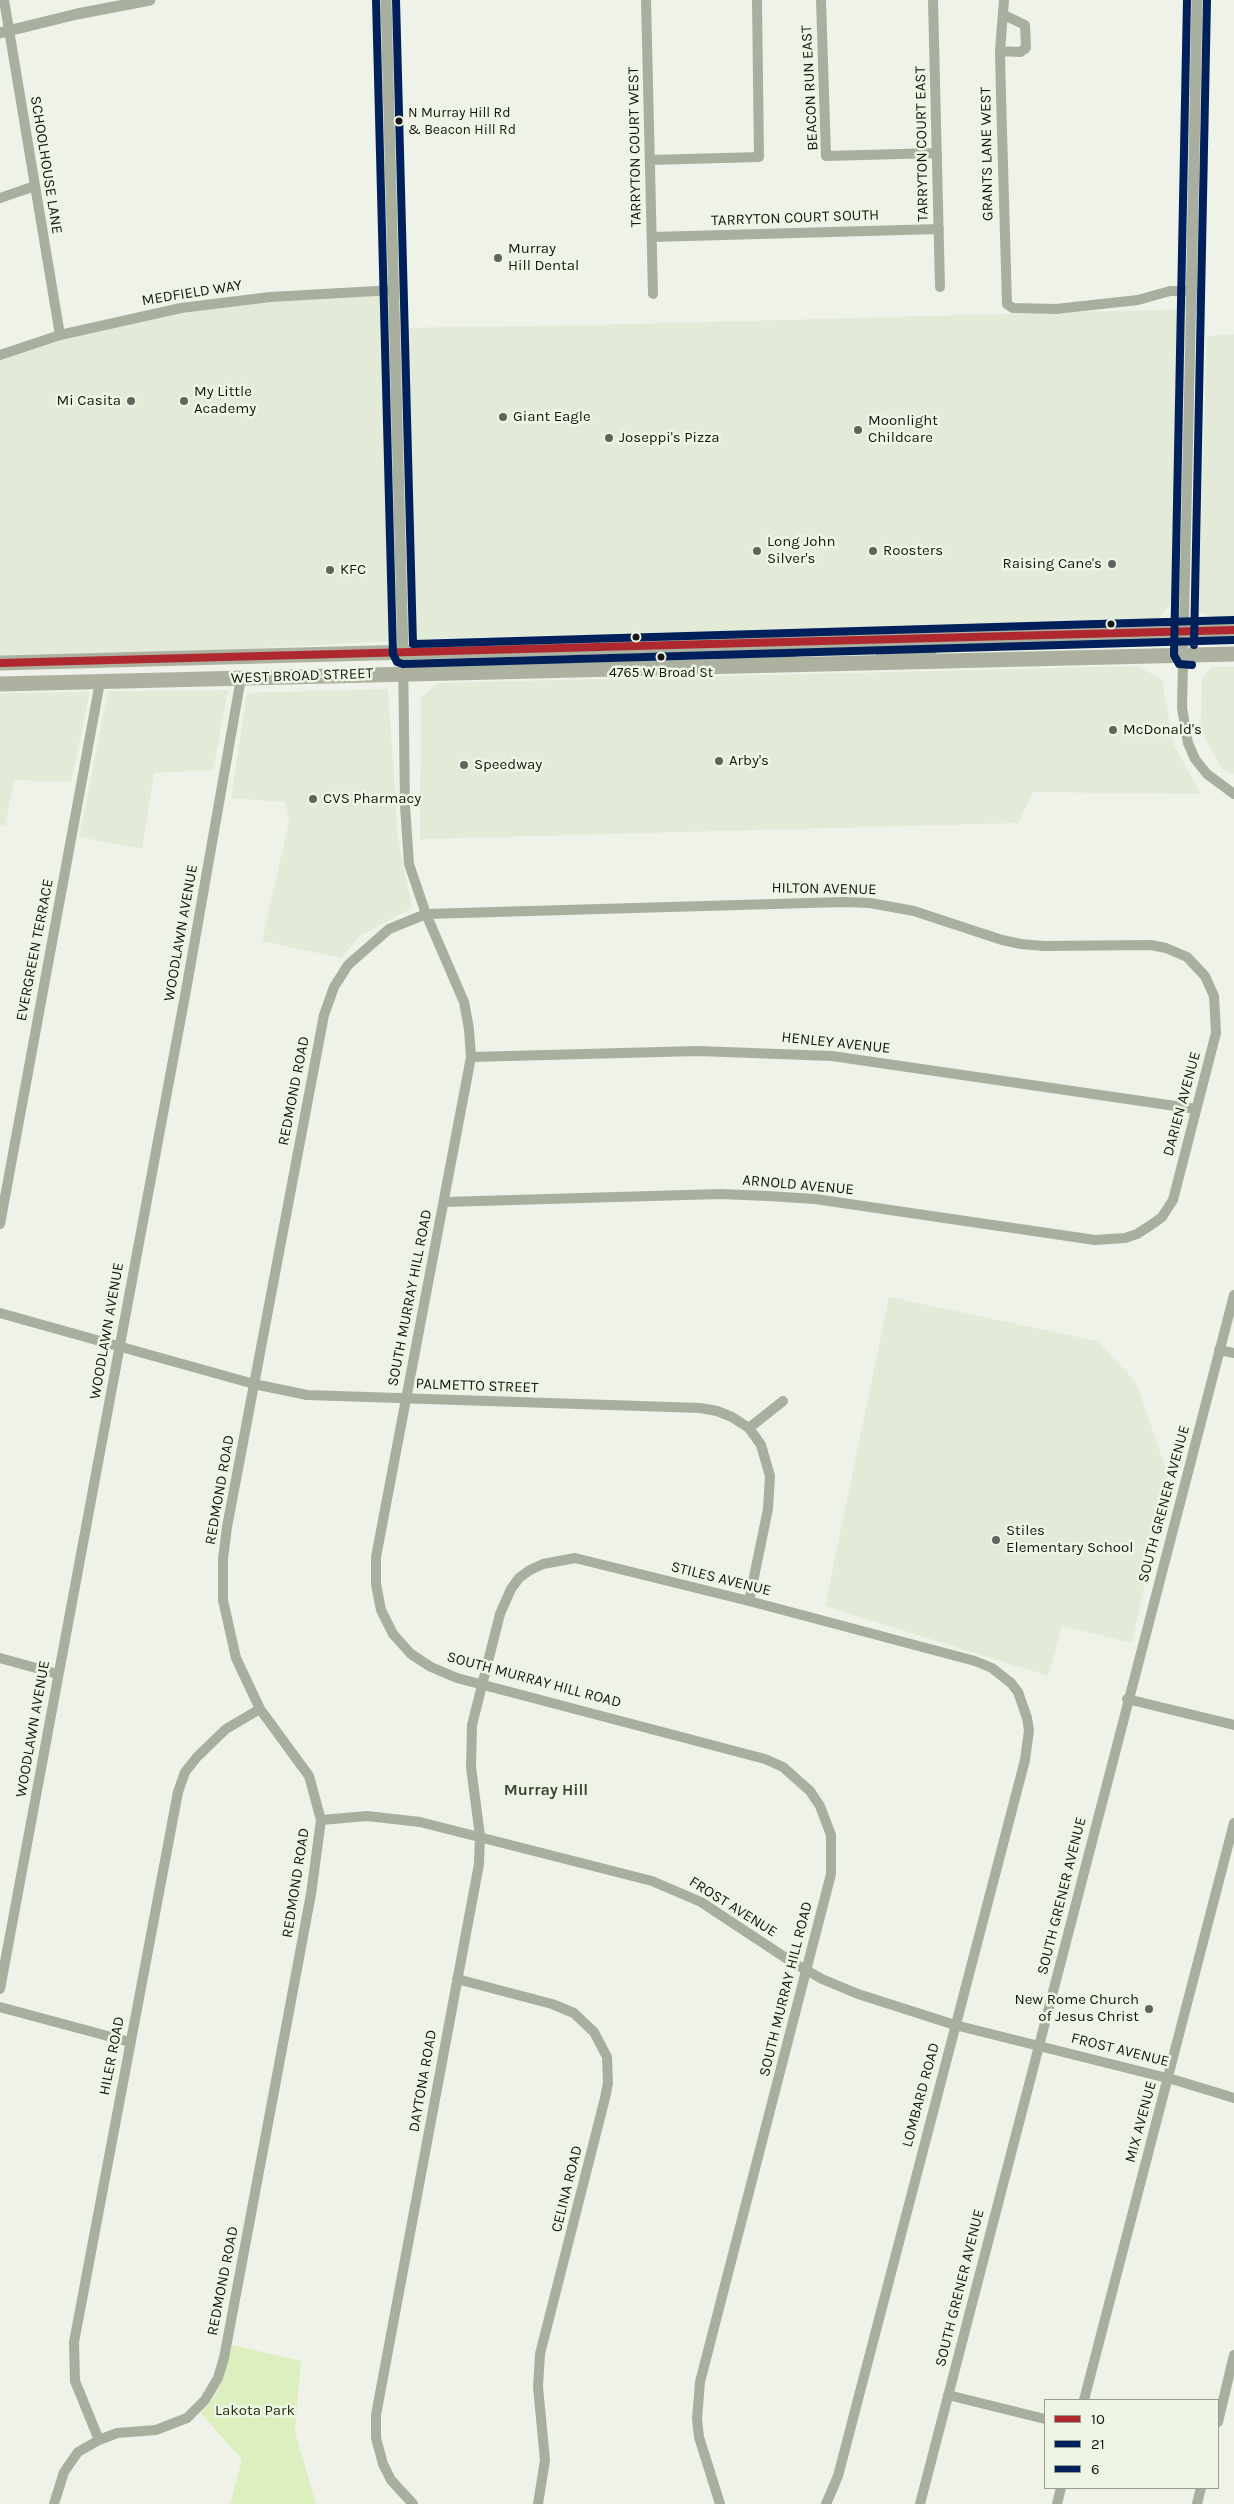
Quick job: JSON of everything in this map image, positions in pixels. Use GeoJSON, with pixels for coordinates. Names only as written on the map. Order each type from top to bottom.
{"type":"FeatureCollection","features":[{"type":"Feature","properties":{"kind":"main road","name":"WEST BROAD STREET"},"geometry":{"type":"LineString","coordinates":[[0,663],[403,654],[1234,630]]}},
{"type":"Feature","properties":{"kind":"main road"},"geometry":{"type":"LineString","coordinates":[[806,664],[825,654],[886,652],[937,646],[944,638]]}},
{"type":"Feature","properties":{"kind":"main road"},"geometry":{"type":"LineString","coordinates":[[700,666],[709,660],[731,656],[796,652],[809,641]]}},
{"type":"Feature","properties":{"kind":"main road","name":"WEST BROAD STREET"},"geometry":{"type":"LineString","coordinates":[[0,684],[1234,654]]}},
{"type":"Feature","properties":{"kind":"main road"},"geometry":{"type":"LineString","coordinates":[[0,674],[100,671],[118,661]]}},
{"type":"Feature","properties":{"kind":"street","name":"SCHOOLHOUSE LANE"},"geometry":{"type":"LineString","coordinates":[[4,0],[4,31],[35,186],[60,335]]}},
{"type":"Feature","properties":{"kind":"street"},"geometry":{"type":"LineString","coordinates":[[4,31],[150,0]]}},
{"type":"Feature","properties":{"kind":"street"},"geometry":{"type":"LineString","coordinates":[[386,0],[403,654]]}},
{"type":"Feature","properties":{"kind":"street","name":"TARRYTON COURT WEST"},"geometry":{"type":"LineString","coordinates":[[646,0],[654,294]]}},
{"type":"Feature","properties":{"kind":"street"},"geometry":{"type":"LineString","coordinates":[[650,160],[759,157],[757,0]]}},
{"type":"Feature","properties":{"kind":"street","name":"BEACON RUN EAST"},"geometry":{"type":"LineString","coordinates":[[821,0],[826,156],[937,152]]}},
{"type":"Feature","properties":{"kind":"street","name":"TARRYTON COURT EAST"},"geometry":{"type":"LineString","coordinates":[[933,0],[940,287]]}},
{"type":"Feature","properties":{"kind":"street","name":"GRANTS LANE WEST"},"geometry":{"type":"LineString","coordinates":[[1004,0],[1000,50],[1006,301],[1010,306],[1024,308],[1076,307],[1142,299],[1170,290],[1192,290]]}},
{"type":"Feature","properties":{"kind":"street"},"geometry":{"type":"LineString","coordinates":[[1197,0],[1182,708],[1188,743],[1195,759],[1207,774],[1234,794]]}},
{"type":"Feature","properties":{"kind":"street"},"geometry":{"type":"LineString","coordinates":[[1000,50],[1020,52],[1026,48],[1025,25],[1004,15]]}},
{"type":"Feature","properties":{"kind":"street"},"geometry":{"type":"LineString","coordinates":[[0,198],[35,186]]}},
{"type":"Feature","properties":{"kind":"street","name":"TARRYTON COURT SOUTH"},"geometry":{"type":"LineString","coordinates":[[652,237],[939,230]]}},
{"type":"Feature","properties":{"kind":"street","name":"MEDFIELD WAY"},"geometry":{"type":"LineString","coordinates":[[0,355],[60,335],[181,308],[225,301],[333,292],[394,290]]}},
{"type":"Feature","properties":{"kind":"street","name":"SOUTH MURRAY HILL ROAD"},"geometry":{"type":"LineString","coordinates":[[403,654],[407,848],[413,877],[426,914],[464,1002],[469,1029],[470,1057],[376,1557],[376,1584],[381,1610],[393,1634],[411,1654],[431,1667],[457,1678],[765,1758],[783,1767],[797,1778],[820,1806],[831,1835],[831,1874],[700,2382],[697,2419],[699,2437],[702,2452],[720,2504]]}},
{"type":"Feature","properties":{"kind":"street","name":"WOODLAWN AVENUE"},"geometry":{"type":"LineString","coordinates":[[0,1989],[241,678]]}},
{"type":"Feature","properties":{"kind":"street","name":"EVERGREEN TERRACE"},"geometry":{"type":"LineString","coordinates":[[0,1224],[100,682]]}},
{"type":"Feature","properties":{"kind":"street","name":"HILTON AVENUE"},"geometry":{"type":"LineString","coordinates":[[426,914],[843,902],[870,903],[914,911],[1002,940],[1020,944],[1044,946],[1151,945],[1166,948],[1187,957],[1205,976]]}},
{"type":"Feature","properties":{"kind":"street","name":"REDMOND ROAD"},"geometry":{"type":"LineString","coordinates":[[54,2504],[66,2466],[78,2452],[99,2440],[117,2434],[156,2430],[178,2423],[205,2400],[221,2370],[309,1904],[321,1820],[309,1776],[260,1709],[232,1646],[224,1600],[224,1544],[328,1002],[344,971],[362,951],[389,929],[426,914]]}},
{"type":"Feature","properties":{"kind":"street","name":"DARIEN AVENUE"},"geometry":{"type":"LineString","coordinates":[[1146,1229],[1162,1217],[1173,1200],[1217,1026],[1214,996],[1205,976]]}},
{"type":"Feature","properties":{"kind":"street","name":"HENLEY AVENUE"},"geometry":{"type":"LineString","coordinates":[[470,1057],[698,1050],[798,1053],[840,1057],[1196,1109]]}},
{"type":"Feature","properties":{"kind":"street","name":"ARNOLD AVENUE"},"geometry":{"type":"LineString","coordinates":[[444,1202],[720,1194],[815,1200],[1104,1240],[1126,1238],[1146,1229]]}},
{"type":"Feature","properties":{"kind":"street","name":"SOUTH GRENER AVENUE"},"geometry":{"type":"LineString","coordinates":[[920,2504],[1234,1295]]}},
{"type":"Feature","properties":{"kind":"street","name":"PALMETTO STREET"},"geometry":{"type":"LineString","coordinates":[[0,1313],[254,1384],[307,1395],[406,1400],[700,1408],[732,1417],[749,1428],[761,1445],[770,1476],[768,1509],[750,1601]]}},
{"type":"Feature","properties":{"kind":"street"},"geometry":{"type":"LineString","coordinates":[[1220,1350],[1234,1353]]}},
{"type":"Feature","properties":{"kind":"street"},"geometry":{"type":"LineString","coordinates":[[749,1428],[783,1401]]}},
{"type":"Feature","properties":{"kind":"street","name":"STILES AVENUE"},"geometry":{"type":"LineString","coordinates":[[482,1683],[500,1614],[510,1589],[519,1578],[543,1564],[575,1558],[750,1601],[975,1661],[992,1668],[1003,1676],[1018,1692]]}},
{"type":"Feature","properties":{"kind":"street"},"geometry":{"type":"LineString","coordinates":[[0,1658],[58,1674]]}},
{"type":"Feature","properties":{"kind":"street","name":"DAYTONA ROAD"},"geometry":{"type":"LineString","coordinates":[[413,2504],[391,2480],[378,2449],[376,2415],[479,1864],[480,1836],[470,1748],[482,1683]]}},
{"type":"Feature","properties":{"kind":"street","name":"LOMBARD ROAD"},"geometry":{"type":"LineString","coordinates":[[826,2504],[838,2476],[1025,1760],[1029,1730],[1026,1711],[1018,1692]]}},
{"type":"Feature","properties":{"kind":"street"},"geometry":{"type":"LineString","coordinates":[[1128,1699],[1234,1725]]}},
{"type":"Feature","properties":{"kind":"street","name":"HILER ROAD"},"geometry":{"type":"LineString","coordinates":[[99,2440],[75,2381],[74,2342],[178,1792],[185,1772],[197,1756],[226,1730],[260,1709]]}},
{"type":"Feature","properties":{"kind":"street","name":"FROST AVENUE"},"geometry":{"type":"LineString","coordinates":[[321,1820],[367,1816],[438,1825],[617,1870],[676,1890],[701,1902],[822,1979],[858,1994],[955,2025],[1169,2078],[1234,2098]]}},
{"type":"Feature","properties":{"kind":"street","name":"MIX AVENUE"},"geometry":{"type":"LineString","coordinates":[[1084,2399],[1234,1823]]}},
{"type":"Feature","properties":{"kind":"street","name":"CELINA ROAD"},"geometry":{"type":"LineString","coordinates":[[457,1979],[562,2007],[584,2021],[602,2044],[607,2057],[608,2083],[605,2098],[540,2354],[538,2387],[545,2460],[538,2504]]}},
{"type":"Feature","properties":{"kind":"street"},"geometry":{"type":"LineString","coordinates":[[0,2006],[130,2042]]}},
{"type":"Feature","properties":{"kind":"street"},"geometry":{"type":"LineString","coordinates":[[1219,2418],[1234,2355]]}},
{"type":"Feature","properties":{"kind":"street"},"geometry":{"type":"LineString","coordinates":[[948,2395],[1044,2419]]}},
{"type":"Feature","properties":{"kind":"street"},"geometry":{"type":"LineString","coordinates":[[1057,2504],[1062,2489]]}},
{"type":"Feature","properties":{"kind":"street"},"geometry":{"type":"LineString","coordinates":[[1197,2504],[1201,2489]]}},
{"type":"Feature","properties":{"kind":"shaded area"},"geometry":{"type":"Polygon","coordinates":[[[394,290],[395,328],[597,325],[1191,309],[1186,587],[1157,620],[450,638],[244,649],[0,655],[0,355],[181,308],[394,290]]]}},
{"type":"Feature","properties":{"kind":"shaded area"},"geometry":{"type":"Polygon","coordinates":[[[1234,334],[1234,619],[1218,619],[1198,612],[1207,336],[1234,334]]]}},
{"type":"Feature","properties":{"kind":"shaded area"},"geometry":{"type":"Polygon","coordinates":[[[1138,666],[1162,680],[1174,745],[1201,794],[1033,792],[1018,823],[420,839],[421,698],[437,683],[1138,666]]]}},
{"type":"Feature","properties":{"kind":"shaded area"},"geometry":{"type":"Polygon","coordinates":[[[1211,667],[1234,667],[1234,774],[1221,768],[1201,730],[1202,680],[1211,667]]]}},
{"type":"Feature","properties":{"kind":"shaded area"},"geometry":{"type":"Polygon","coordinates":[[[388,689],[398,839],[412,908],[360,936],[341,958],[262,941],[289,821],[285,802],[231,798],[247,693],[388,689]]]}},
{"type":"Feature","properties":{"kind":"shaded area"},"geometry":{"type":"Polygon","coordinates":[[[228,690],[213,770],[154,773],[142,849],[79,837],[108,691],[228,690]]]}},
{"type":"Feature","properties":{"kind":"shaded area"},"geometry":{"type":"Polygon","coordinates":[[[90,692],[71,782],[14,780],[5,826],[0,825],[0,693],[90,692]]]}},
{"type":"Feature","properties":{"kind":"shaded area","name":"Stiles Elementary School"},"geometry":{"type":"Polygon","coordinates":[[[889,1297],[1097,1341],[1136,1382],[1168,1475],[1132,1643],[1062,1626],[1048,1676],[825,1606],[889,1297]]]}},
{"type":"Feature","properties":{"kind":"green space","name":"Lakota Park"},"geometry":{"type":"Polygon","coordinates":[[[232,2345],[301,2361],[295,2432],[316,2504],[230,2504],[242,2460],[201,2413],[214,2397],[223,2380],[232,2345]]]}},
{"type":"Feature","properties":{"kind":"transit line","name":"21"},"geometry":{"type":"LineString","coordinates":[[376,0],[393,654],[397,662],[403,664],[1234,640]]}},
{"type":"Feature","properties":{"kind":"transit line","name":"6"},"geometry":{"type":"LineString","coordinates":[[396,0],[413,644],[1234,620]]}},
{"type":"Feature","properties":{"kind":"transit line","name":"6"},"geometry":{"type":"LineString","coordinates":[[1187,0],[1174,655],[1179,664],[1192,665]]}},
{"type":"Feature","properties":{"kind":"transit line","name":"21"},"geometry":{"type":"LineString","coordinates":[[1194,645],[1207,0]]}},
{"type":"Feature","properties":{"kind":"transit line","name":"10"},"geometry":{"type":"LineString","coordinates":[[0,663],[1234,630]]}},
{"type":"Feature","properties":{"kind":"place","name":"N Murray Hill Rd & Beacon Hill Rd"},"geometry":{"type":"Point","coordinates":[399,121]}},
{"type":"Feature","properties":{"kind":"place","name":"Murray Hill Dental"},"geometry":{"type":"Point","coordinates":[498,258]}},
{"type":"Feature","properties":{"kind":"place","name":"Mi Casita"},"geometry":{"type":"Point","coordinates":[131,401]}},
{"type":"Feature","properties":{"kind":"place","name":"My Little Academy"},"geometry":{"type":"Point","coordinates":[184,401]}},
{"type":"Feature","properties":{"kind":"place","name":"Giant Eagle"},"geometry":{"type":"Point","coordinates":[503,417]}},
{"type":"Feature","properties":{"kind":"place","name":"Moonlight Childcare"},"geometry":{"type":"Point","coordinates":[858,430]}},
{"type":"Feature","properties":{"kind":"place","name":"Joseppi's Pizza"},"geometry":{"type":"Point","coordinates":[609,438]}},
{"type":"Feature","properties":{"kind":"place","name":"Long John Silver's"},"geometry":{"type":"Point","coordinates":[757,551]}},
{"type":"Feature","properties":{"kind":"place","name":"Roosters"},"geometry":{"type":"Point","coordinates":[873,551]}},
{"type":"Feature","properties":{"kind":"place","name":"Raising Cane's"},"geometry":{"type":"Point","coordinates":[1112,564]}},
{"type":"Feature","properties":{"kind":"place","name":"KFC"},"geometry":{"type":"Point","coordinates":[330,570]}},
{"type":"Feature","properties":{"kind":"place","name":"4765 W Broad St"},"geometry":{"type":"Point","coordinates":[661,657]}},
{"type":"Feature","properties":{"kind":"place","name":"McDonald's"},"geometry":{"type":"Point","coordinates":[1113,730]}},
{"type":"Feature","properties":{"kind":"place","name":"Arby's"},"geometry":{"type":"Point","coordinates":[719,761]}},
{"type":"Feature","properties":{"kind":"place","name":"Speedway"},"geometry":{"type":"Point","coordinates":[464,765]}},
{"type":"Feature","properties":{"kind":"place","name":"CVS Pharmacy"},"geometry":{"type":"Point","coordinates":[313,799]}},
{"type":"Feature","properties":{"kind":"place","name":"Stiles Elementary School"},"geometry":{"type":"Point","coordinates":[996,1540]}},
{"type":"Feature","properties":{"kind":"place","name":"New Rome Church of Jesus Christ"},"geometry":{"type":"Point","coordinates":[1149,2009]}},
{"type":"Feature","properties":{"kind":"district","name":"Murray Hill"},"geometry":{"type":"Point","coordinates":[546,1790]}}]}
